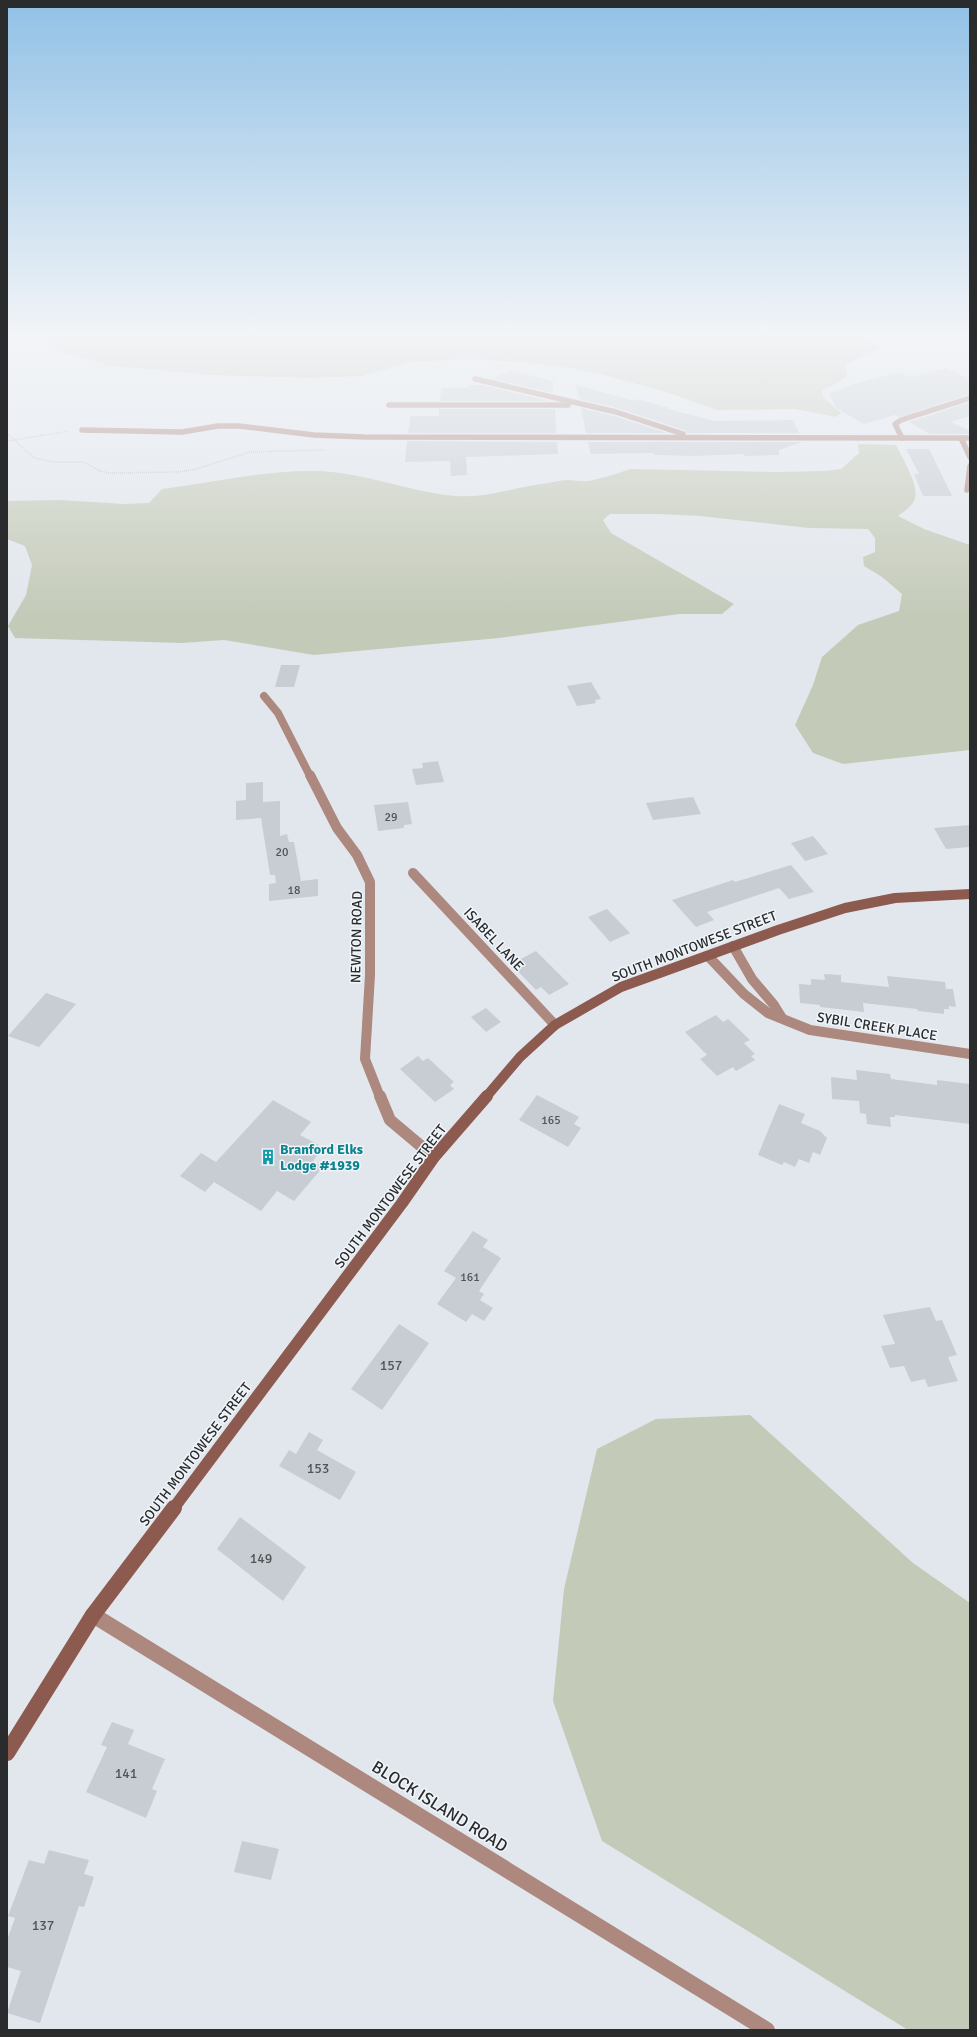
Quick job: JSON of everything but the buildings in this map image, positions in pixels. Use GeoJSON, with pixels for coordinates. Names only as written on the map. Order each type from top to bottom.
{"type":"FeatureCollection","features":[{"type":"Feature","properties":{"kind":"main road","name":"SOUTH MONTOWESE STREET"},"geometry":{"type":"LineString","coordinates":[[7,1753],[93,1615],[402,1204],[434,1157],[520,1057],[555,1025],[622,987],[733,946],[845,908],[895,898],[970,894]]}},
{"type":"Feature","properties":{"kind":"street"},"geometry":{"type":"LineString","coordinates":[[82,430],[182,432],[212,427]]}},
{"type":"Feature","properties":{"kind":"street"},"geometry":{"type":"LineString","coordinates":[[247,427],[300,434],[364,437],[970,438]]}},
{"type":"Feature","properties":{"kind":"street"},"geometry":{"type":"LineString","coordinates":[[662,427],[693,437]]}},
{"type":"Feature","properties":{"kind":"street"},"geometry":{"type":"LineString","coordinates":[[897,427],[902,438]]}},
{"type":"Feature","properties":{"kind":"street"},"geometry":{"type":"LineString","coordinates":[[961,438],[970,457]]}},
{"type":"Feature","properties":{"kind":"street"},"geometry":{"type":"LineString","coordinates":[[967,490],[970,466]]}},
{"type":"Feature","properties":{"kind":"street","name":"NEWTON ROAD"},"geometry":{"type":"LineString","coordinates":[[264,696],[278,713],[337,828],[357,855],[370,882],[370,975],[365,1059],[390,1120],[434,1157]]}},
{"type":"Feature","properties":{"kind":"street","name":"ISABEL LANE"},"geometry":{"type":"LineString","coordinates":[[413,873],[555,1025]]}},
{"type":"Feature","properties":{"kind":"street"},"geometry":{"type":"LineString","coordinates":[[733,946],[752,979],[774,1005],[782,1018]]}},
{"type":"Feature","properties":{"kind":"street","name":"SYBIL CREEK PLACE"},"geometry":{"type":"LineString","coordinates":[[708,956],[744,994],[768,1013],[810,1030],[838,1036],[970,1054]]}},
{"type":"Feature","properties":{"kind":"street","name":"BLOCK ISLAND ROAD"},"geometry":{"type":"LineString","coordinates":[[93,1615],[768,2030]]}},
{"type":"Feature","properties":{"kind":"path"},"geometry":{"type":"LineString","coordinates":[[7,440],[82,430]]}},
{"type":"Feature","properties":{"kind":"path"},"geometry":{"type":"LineString","coordinates":[[7,433],[16,439],[34,458],[42,461],[84,462],[100,471],[123,474],[160,474],[193,470],[242,454],[259,451],[299,452],[326,450]]}},
{"type":"Feature","properties":{"kind":"green space"},"geometry":{"type":"Polygon","coordinates":[[[858,444],[896,445],[909,471],[916,492],[912,503],[898,516],[924,529],[970,545],[970,750],[843,764],[813,753],[795,725],[813,685],[822,657],[858,625],[899,611],[902,594],[882,577],[864,566],[863,557],[875,552],[875,538],[868,529],[809,528],[700,516],[657,514],[610,514],[603,520],[611,533],[734,604],[722,614],[679,614],[499,638],[314,655],[224,640],[182,643],[15,638],[8,626],[26,595],[32,565],[25,546],[7,539],[7,501],[60,500],[124,504],[149,503],[162,489],[257,475],[296,471],[348,474],[446,495],[472,496],[561,480],[589,481],[630,469],[776,472],[824,471],[841,469],[859,453],[858,444]]]}},
{"type":"Feature","properties":{"kind":"green space"},"geometry":{"type":"Polygon","coordinates":[[[750,1415],[913,1563],[970,1603],[970,2030],[908,2030],[602,1841],[553,1701],[564,1589],[597,1449],[656,1419],[750,1415]]]}},
{"type":"Feature","properties":{"kind":"place","name":"Branford Elks Lodge #1939"},"geometry":{"type":"Point","coordinates":[268,1157]}}]}
